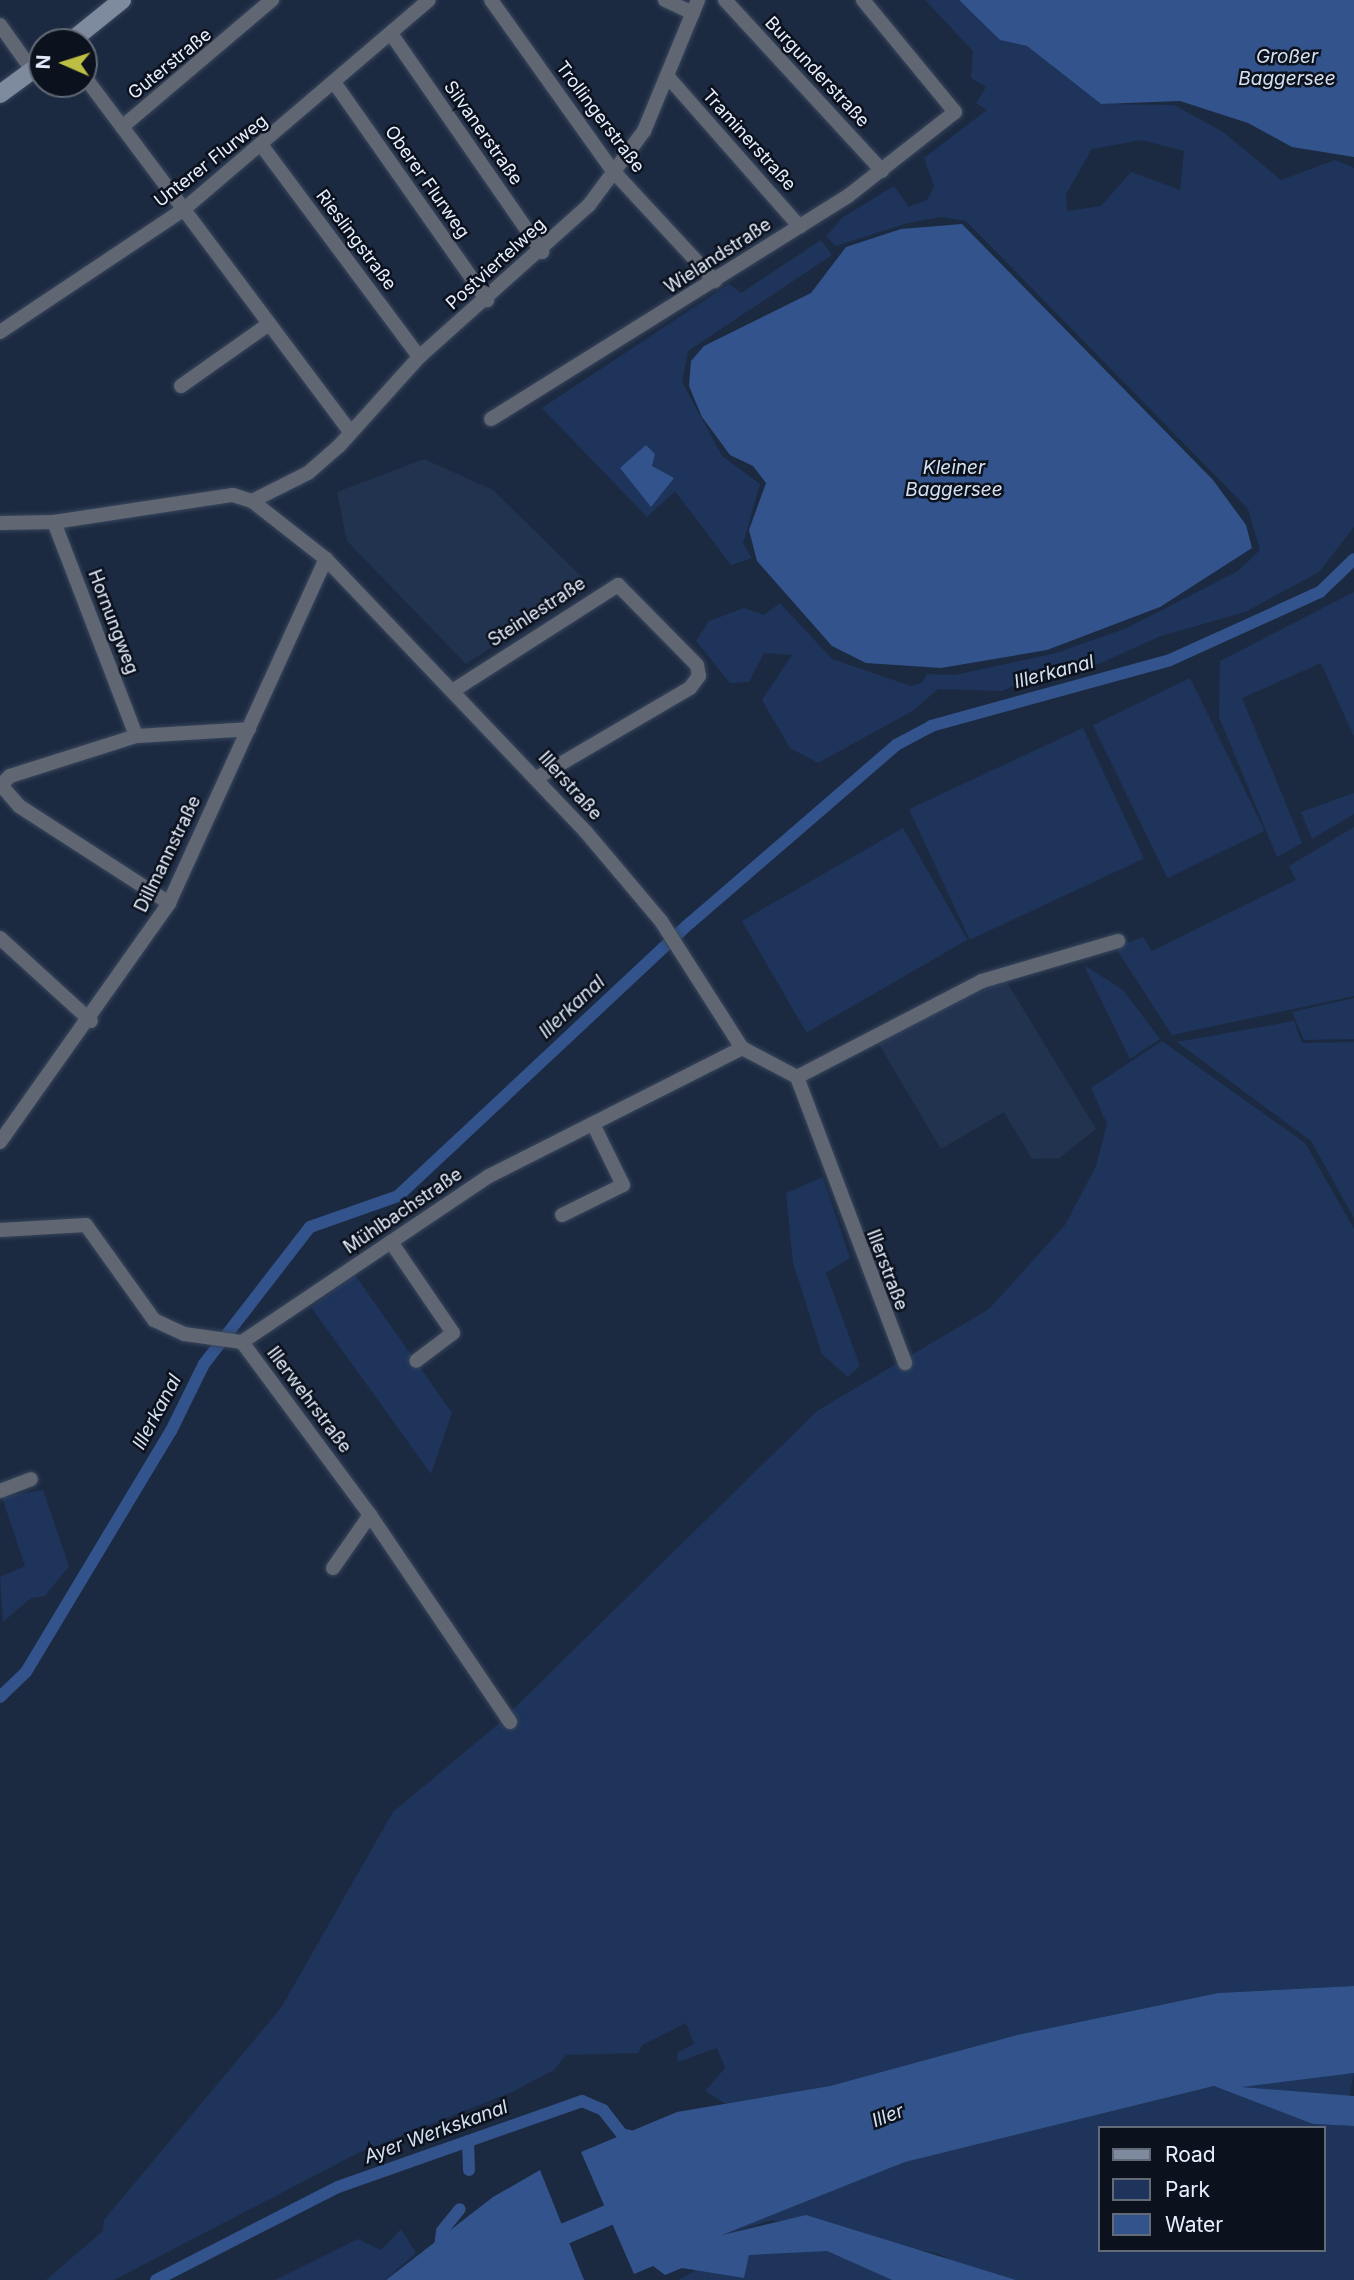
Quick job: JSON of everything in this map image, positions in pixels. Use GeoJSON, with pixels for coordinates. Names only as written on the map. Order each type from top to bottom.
{"type":"FeatureCollection","features":[{"type":"Feature","properties":{"kind":"main road"},"geometry":{"type":"LineString","coordinates":[[87,28],[120,1]]}},
{"type":"Feature","properties":{"kind":"main road"},"geometry":{"type":"LineString","coordinates":[[0,94],[28,74]]}},
{"type":"Feature","properties":{"kind":"street","name":"Guterstraße"},"geometry":{"type":"LineString","coordinates":[[121,127],[272,0]]}},
{"type":"Feature","properties":{"kind":"street","name":"Unterer Flurweg"},"geometry":{"type":"LineString","coordinates":[[0,332],[183,210],[336,85],[429,0]]}},
{"type":"Feature","properties":{"kind":"street","name":"Trollingerstraße"},"geometry":{"type":"LineString","coordinates":[[492,0],[613,171],[715,281]]}},
{"type":"Feature","properties":{"kind":"street"},"geometry":{"type":"LineString","coordinates":[[665,0],[695,6]]}},
{"type":"Feature","properties":{"kind":"street","name":"Burgunderstraße"},"geometry":{"type":"LineString","coordinates":[[725,0],[882,171]]}},
{"type":"Feature","properties":{"kind":"street","name":"Wielandstraße"},"geometry":{"type":"LineString","coordinates":[[491,419],[800,227],[882,171],[955,112],[863,0]]}},
{"type":"Feature","properties":{"kind":"street","name":"Postviertelweg"},"geometry":{"type":"LineString","coordinates":[[252,501],[308,473],[419,357],[542,252],[644,131],[669,78],[695,6]]}},
{"type":"Feature","properties":{"kind":"street"},"geometry":{"type":"LineString","coordinates":[[0,25],[28,57]]}},
{"type":"Feature","properties":{"kind":"street","name":"Silvanerstraße"},"geometry":{"type":"LineString","coordinates":[[392,34],[542,252]]}},
{"type":"Feature","properties":{"kind":"street","name":"Traminerstraße"},"geometry":{"type":"LineString","coordinates":[[669,78],[800,227]]}},
{"type":"Feature","properties":{"kind":"street","name":"Oberer Flurweg"},"geometry":{"type":"LineString","coordinates":[[336,85],[487,300]]}},
{"type":"Feature","properties":{"kind":"street"},"geometry":{"type":"LineString","coordinates":[[98,95],[350,432]]}},
{"type":"Feature","properties":{"kind":"street","name":"Rieslingstraße"},"geometry":{"type":"LineString","coordinates":[[262,146],[419,357]]}},
{"type":"Feature","properties":{"kind":"street"},"geometry":{"type":"LineString","coordinates":[[181,386],[268,324]]}},
{"type":"Feature","properties":{"kind":"street","name":"Illerstraße"},"geometry":{"type":"LineString","coordinates":[[0,523],[54,522],[217,496],[252,501],[326,559],[538,778],[661,921],[742,1048]]}},
{"type":"Feature","properties":{"kind":"street","name":"Hornungweg"},"geometry":{"type":"LineString","coordinates":[[54,522],[136,736]]}},
{"type":"Feature","properties":{"kind":"street","name":"Dillmannstraße"},"geometry":{"type":"LineString","coordinates":[[0,1142],[91,1021],[169,903],[326,559]]}},
{"type":"Feature","properties":{"kind":"street","name":"Steinlestraße"},"geometry":{"type":"LineString","coordinates":[[454,690],[618,585],[697,665],[699,676],[690,688],[538,778]]}},
{"type":"Feature","properties":{"kind":"street"},"geometry":{"type":"LineString","coordinates":[[169,903],[19,806],[0,784],[10,776],[136,736],[249,729]]}},
{"type":"Feature","properties":{"kind":"street"},"geometry":{"type":"LineString","coordinates":[[0,938],[91,1021]]}},
{"type":"Feature","properties":{"kind":"street"},"geometry":{"type":"LineString","coordinates":[[742,1048],[797,1077],[982,981],[1118,941]]}},
{"type":"Feature","properties":{"kind":"street","name":"Mühlbachstraße"},"geometry":{"type":"LineString","coordinates":[[238,1342],[489,1176],[594,1126],[742,1048]]}},
{"type":"Feature","properties":{"kind":"street","name":"Illerstraße"},"geometry":{"type":"LineString","coordinates":[[797,1077],[905,1363]]}},
{"type":"Feature","properties":{"kind":"street"},"geometry":{"type":"LineString","coordinates":[[562,1214],[623,1185],[594,1126]]}},
{"type":"Feature","properties":{"kind":"street"},"geometry":{"type":"LineString","coordinates":[[2,1229],[86,1225],[155,1320],[208,1339],[238,1342]]}},
{"type":"Feature","properties":{"kind":"street"},"geometry":{"type":"LineString","coordinates":[[391,1242],[453,1333],[416,1361]]}},
{"type":"Feature","properties":{"kind":"street","name":"Illerwehrstraße"},"geometry":{"type":"LineString","coordinates":[[238,1342],[370,1515],[510,1722]]}},
{"type":"Feature","properties":{"kind":"street"},"geometry":{"type":"LineString","coordinates":[[0,1490],[31,1479]]}},
{"type":"Feature","properties":{"kind":"street"},"geometry":{"type":"LineString","coordinates":[[333,1568],[370,1515]]}},
{"type":"Feature","properties":{"kind":"shaded area"},"geometry":{"type":"Polygon","coordinates":[[[424,459],[493,490],[589,584],[466,664],[347,541],[337,492],[424,459]]]}},
{"type":"Feature","properties":{"kind":"shaded area"},"geometry":{"type":"Polygon","coordinates":[[[1005,979],[1096,1129],[1059,1158],[1032,1159],[1004,1112],[941,1149],[877,1041],[1005,979]]]}},
{"type":"Feature","properties":{"kind":"green space"},"geometry":{"type":"Polygon","coordinates":[[[925,0],[959,0],[1000,40],[1027,46],[1101,104],[1174,105],[1223,132],[1281,180],[1335,160],[1354,168],[1354,527],[1319,572],[1245,612],[1161,636],[1096,665],[1049,670],[1002,691],[938,689],[914,710],[818,763],[790,748],[762,700],[792,655],[764,653],[749,682],[730,683],[696,641],[709,621],[744,608],[764,615],[780,603],[832,659],[911,686],[922,683],[927,674],[955,675],[1056,653],[1127,628],[1238,571],[1260,550],[1248,509],[966,221],[941,217],[908,223],[836,246],[826,236],[843,217],[894,186],[909,207],[927,200],[934,186],[924,158],[987,110],[976,103],[986,87],[971,78],[973,51],[925,0]],[[1141,140],[1092,149],[1066,194],[1067,211],[1101,206],[1131,172],[1180,190],[1184,151],[1141,140]]]}},
{"type":"Feature","properties":{"kind":"green space"},"geometry":{"type":"Polygon","coordinates":[[[821,240],[832,255],[688,351],[682,382],[722,456],[760,484],[743,544],[752,558],[731,565],[675,491],[647,517],[542,408],[729,284],[741,293],[821,240]]]}},
{"type":"Feature","properties":{"kind":"green space"},"geometry":{"type":"Polygon","coordinates":[[[1354,592],[1354,737],[1321,663],[1242,698],[1302,843],[1277,857],[1219,717],[1220,661],[1354,592]]]}},
{"type":"Feature","properties":{"kind":"green space"},"geometry":{"type":"Polygon","coordinates":[[[1190,678],[1265,831],[1167,878],[1093,725],[1190,678]]]}},
{"type":"Feature","properties":{"kind":"green space"},"geometry":{"type":"Polygon","coordinates":[[[1083,728],[1144,859],[970,940],[909,809],[1083,728]]]}},
{"type":"Feature","properties":{"kind":"green space"},"geometry":{"type":"Polygon","coordinates":[[[1354,793],[1354,814],[1312,839],[1301,812],[1354,793]]]}},
{"type":"Feature","properties":{"kind":"green space"},"geometry":{"type":"Polygon","coordinates":[[[1354,827],[1354,996],[1172,1035],[1115,947],[1143,937],[1152,951],[1296,880],[1289,866],[1354,827]]]}},
{"type":"Feature","properties":{"kind":"green space"},"geometry":{"type":"Polygon","coordinates":[[[903,828],[968,940],[806,1033],[742,921],[903,828]]]}},
{"type":"Feature","properties":{"kind":"green space"},"geometry":{"type":"Polygon","coordinates":[[[1084,965],[1123,990],[1160,1039],[1130,1059],[1084,965]]]}},
{"type":"Feature","properties":{"kind":"green space"},"geometry":{"type":"Polygon","coordinates":[[[1354,998],[1354,1039],[1304,1040],[1292,1012],[1354,998]]]}},
{"type":"Feature","properties":{"kind":"green space"},"geometry":{"type":"Polygon","coordinates":[[[1294,1021],[1302,1043],[1354,1042],[1354,1218],[1311,1141],[1177,1042],[1294,1021]]]}},
{"type":"Feature","properties":{"kind":"green space"},"geometry":{"type":"Polygon","coordinates":[[[1162,1041],[1305,1143],[1354,1229],[1354,1986],[1218,1993],[1017,2035],[830,2086],[726,2104],[705,2091],[725,2068],[717,2048],[678,2062],[677,2053],[694,2044],[686,2023],[642,2045],[638,2053],[566,2055],[554,2070],[512,2092],[358,2153],[114,2280],[46,2280],[103,2231],[104,2220],[281,2008],[393,1812],[496,1726],[817,1411],[989,1309],[1065,1225],[1096,1166],[1107,1124],[1091,1088],[1162,1041]]]}},
{"type":"Feature","properties":{"kind":"green space"},"geometry":{"type":"Polygon","coordinates":[[[823,1177],[850,1258],[826,1273],[860,1366],[848,1377],[822,1354],[793,1263],[786,1193],[823,1177]]]}},
{"type":"Feature","properties":{"kind":"green space"},"geometry":{"type":"Polygon","coordinates":[[[355,1275],[452,1413],[431,1474],[311,1307],[355,1275]]]}},
{"type":"Feature","properties":{"kind":"green space"},"geometry":{"type":"Polygon","coordinates":[[[43,1490],[69,1566],[45,1596],[31,1598],[3,1622],[0,1577],[25,1566],[2,1497],[43,1490]]]}},
{"type":"Feature","properties":{"kind":"green space"},"geometry":{"type":"Polygon","coordinates":[[[1354,2073],[1349,2098],[1242,2087],[1242,2083],[1354,2073]]]}},
{"type":"Feature","properties":{"kind":"green space"},"geometry":{"type":"Polygon","coordinates":[[[1215,2086],[1313,2124],[1354,2126],[1354,2280],[1016,2280],[968,2269],[939,2254],[772,2220],[714,2238],[905,2162],[1215,2086]]]}},
{"type":"Feature","properties":{"kind":"green space"},"geometry":{"type":"Polygon","coordinates":[[[401,2229],[416,2253],[385,2280],[275,2280],[358,2239],[381,2250],[401,2229]]]}},
{"type":"Feature","properties":{"kind":"green space"},"geometry":{"type":"Polygon","coordinates":[[[773,2250],[827,2251],[892,2280],[678,2280],[698,2269],[744,2278],[749,2255],[773,2250]]]}},
{"type":"Feature","properties":{"kind":"water","name":"Großer Baggersee"},"geometry":{"type":"Polygon","coordinates":[[[959,0],[1354,0],[1354,157],[1292,147],[1248,123],[1180,101],[1101,104],[1027,46],[1000,40],[959,0]]]}},
{"type":"Feature","properties":{"kind":"water","name":"Kleiner Baggersee"},"geometry":{"type":"Polygon","coordinates":[[[962,224],[1213,480],[1246,525],[1252,548],[1160,607],[1047,650],[941,668],[866,663],[832,646],[757,561],[749,530],[766,483],[753,466],[730,455],[702,417],[689,386],[691,361],[704,346],[811,293],[846,247],[901,229],[962,224]]]}},
{"type":"Feature","properties":{"kind":"water"},"geometry":{"type":"Polygon","coordinates":[[[646,445],[655,454],[652,466],[674,478],[651,507],[620,468],[646,445]]]}},
{"type":"Feature","properties":{"kind":"water"},"geometry":{"type":"Polygon","coordinates":[[[1354,1986],[1354,2073],[1242,2087],[1354,2096],[1354,2126],[1313,2124],[1214,2086],[905,2162],[722,2235],[806,2215],[1016,2280],[892,2280],[827,2251],[749,2255],[744,2278],[682,2268],[665,2275],[653,2266],[634,2274],[581,2152],[677,2112],[830,2086],[1017,2035],[1218,1993],[1354,1986]]]}},
{"type":"Feature","properties":{"kind":"water"},"geometry":{"type":"Polygon","coordinates":[[[540,2170],[584,2280],[386,2280],[493,2197],[540,2170]]]}},
{"type":"Feature","properties":{"kind":"waterway","name":"Illerkanal"},"geometry":{"type":"LineString","coordinates":[[0,1697],[26,1672],[171,1431],[204,1364],[310,1227],[398,1196],[690,923],[896,745],[931,726],[1170,660],[1320,592],[1354,559]]}},
{"type":"Feature","properties":{"kind":"waterway","name":"Ayer Werkskanal"},"geometry":{"type":"LineString","coordinates":[[156,2280],[338,2187],[582,2101],[603,2110],[622,2134],[637,2138]]}},
{"type":"Feature","properties":{"kind":"waterway"},"geometry":{"type":"LineString","coordinates":[[468,2141],[469,2170]]}},
{"type":"Feature","properties":{"kind":"waterway","name":"Iller"},"geometry":{"type":"LineString","coordinates":[[539,2244],[635,2203]]}},
{"type":"Feature","properties":{"kind":"waterway"},"geometry":{"type":"LineString","coordinates":[[436,2280],[442,2231],[460,2209]]}}]}
